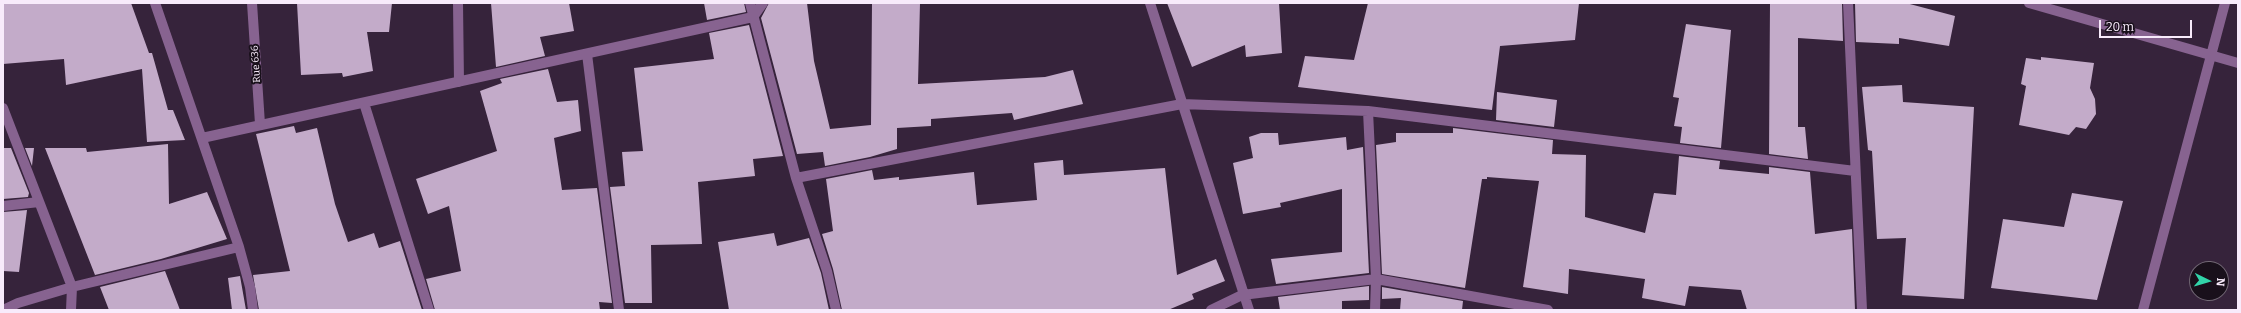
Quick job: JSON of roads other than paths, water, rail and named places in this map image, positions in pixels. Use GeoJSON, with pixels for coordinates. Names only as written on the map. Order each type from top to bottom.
{"type":"FeatureCollection","features":[{"type":"Feature","properties":{"kind":"street"},"geometry":{"type":"LineString","coordinates":[[155,3],[239,247],[250,287],[253,310]]}},
{"type":"Feature","properties":{"kind":"street","name":"Rue 636"},"geometry":{"type":"LineString","coordinates":[[252,3],[260,124]]}},
{"type":"Feature","properties":{"kind":"street"},"geometry":{"type":"LineString","coordinates":[[458,3],[459,82]]}},
{"type":"Feature","properties":{"kind":"street"},"geometry":{"type":"LineString","coordinates":[[750,3],[796,178],[827,271],[836,310]]}},
{"type":"Feature","properties":{"kind":"street"},"geometry":{"type":"LineString","coordinates":[[202,138],[260,124],[364,103],[753,17],[763,3]]}},
{"type":"Feature","properties":{"kind":"street"},"geometry":{"type":"LineString","coordinates":[[1150,3],[1242,295],[1249,310]]}},
{"type":"Feature","properties":{"kind":"street"},"geometry":{"type":"LineString","coordinates":[[1848,3],[1862,310]]}},
{"type":"Feature","properties":{"kind":"street"},"geometry":{"type":"LineString","coordinates":[[2029,3],[2238,63]]}},
{"type":"Feature","properties":{"kind":"street"},"geometry":{"type":"LineString","coordinates":[[2143,310],[2225,3]]}},
{"type":"Feature","properties":{"kind":"street"},"geometry":{"type":"LineString","coordinates":[[587,54],[619,310]]}},
{"type":"Feature","properties":{"kind":"street"},"geometry":{"type":"LineString","coordinates":[[364,103],[429,310]]}},
{"type":"Feature","properties":{"kind":"street"},"geometry":{"type":"LineString","coordinates":[[796,178],[1182,104],[1368,111],[1855,170]]}},
{"type":"Feature","properties":{"kind":"street"},"geometry":{"type":"LineString","coordinates":[[3,108],[72,287],[71,310]]}},
{"type":"Feature","properties":{"kind":"street"},"geometry":{"type":"LineString","coordinates":[[1368,111],[1376,279],[1375,310]]}},
{"type":"Feature","properties":{"kind":"street"},"geometry":{"type":"LineString","coordinates":[[3,206],[39,202]]}},
{"type":"Feature","properties":{"kind":"street"},"geometry":{"type":"LineString","coordinates":[[3,310],[18,303],[72,287],[239,247]]}},
{"type":"Feature","properties":{"kind":"street"},"geometry":{"type":"LineString","coordinates":[[1211,310],[1242,295],[1376,279],[1548,310]]}}]}
